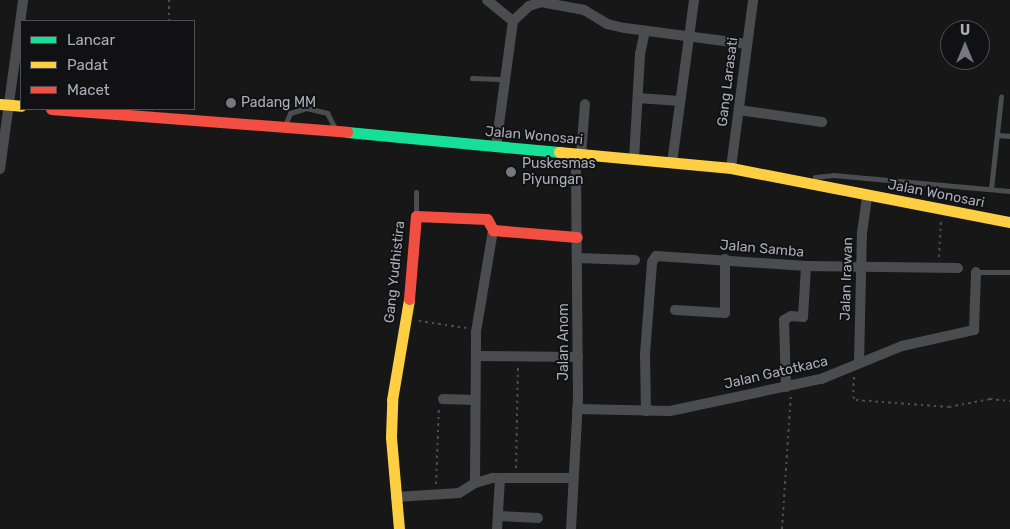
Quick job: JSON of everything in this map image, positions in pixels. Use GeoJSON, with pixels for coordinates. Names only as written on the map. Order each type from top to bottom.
{"type":"FeatureCollection","features":[{"type":"Feature","properties":{"kind":"main road","name":"Jalan Wonosari"},"geometry":{"type":"LineString","coordinates":[[63,110],[731,168],[797,180],[867,196],[1010,222]]}},
{"type":"Feature","properties":{"kind":"main road","name":"Gang Yudhistira"},"geometry":{"type":"LineString","coordinates":[[399,529],[391,437],[392,400],[407,320],[416,216],[487,219],[493,230],[576,236]]}},
{"type":"Feature","properties":{"kind":"street"},"geometry":{"type":"LineString","coordinates":[[21,20],[23,0]]}},
{"type":"Feature","properties":{"kind":"street"},"geometry":{"type":"LineString","coordinates":[[487,0],[513,21]]}},
{"type":"Feature","properties":{"kind":"street"},"geometry":{"type":"LineString","coordinates":[[672,163],[687,38],[694,0]]}},
{"type":"Feature","properties":{"kind":"street","name":"Gang Larasati"},"geometry":{"type":"LineString","coordinates":[[731,168],[753,0]]}},
{"type":"Feature","properties":{"kind":"street"},"geometry":{"type":"LineString","coordinates":[[496,147],[513,21],[534,2],[584,10],[607,24],[687,38],[747,44]]}},
{"type":"Feature","properties":{"kind":"street"},"geometry":{"type":"LineString","coordinates":[[0,169],[20,24]]}},
{"type":"Feature","properties":{"kind":"street"},"geometry":{"type":"LineString","coordinates":[[634,159],[645,31]]}},
{"type":"Feature","properties":{"kind":"street"},"geometry":{"type":"LineString","coordinates":[[638,98],[680,101]]}},
{"type":"Feature","properties":{"kind":"street","name":"Jalan Anom"},"geometry":{"type":"LineString","coordinates":[[571,529],[578,357],[576,236],[578,155],[585,104]]}},
{"type":"Feature","properties":{"kind":"street"},"geometry":{"type":"LineString","coordinates":[[739,110],[822,122]]}},
{"type":"Feature","properties":{"kind":"street","name":"Jalan Irawan"},"geometry":{"type":"LineString","coordinates":[[856,365],[867,196]]}},
{"type":"Feature","properties":{"kind":"street"},"geometry":{"type":"LineString","coordinates":[[475,482],[474,400],[476,332],[493,230]]}},
{"type":"Feature","properties":{"kind":"street","name":"Jalan Samba"},"geometry":{"type":"LineString","coordinates":[[646,410],[645,354],[652,262],[655,257],[661,255],[806,266],[862,265],[958,268]]}},
{"type":"Feature","properties":{"kind":"street"},"geometry":{"type":"LineString","coordinates":[[577,258],[635,260]]}},
{"type":"Feature","properties":{"kind":"street"},"geometry":{"type":"LineString","coordinates":[[676,310],[725,314],[725,259]]}},
{"type":"Feature","properties":{"kind":"street"},"geometry":{"type":"LineString","coordinates":[[789,386],[784,320],[791,316],[803,317],[806,266]]}},
{"type":"Feature","properties":{"kind":"street","name":"Jalan Gatotkaca"},"geometry":{"type":"LineString","coordinates":[[577,409],[670,411],[789,386],[856,365],[902,346],[974,330],[976,272]]}},
{"type":"Feature","properties":{"kind":"street"},"geometry":{"type":"LineString","coordinates":[[476,356],[578,357]]}},
{"type":"Feature","properties":{"kind":"street"},"geometry":{"type":"LineString","coordinates":[[443,399],[474,400]]}},
{"type":"Feature","properties":{"kind":"street"},"geometry":{"type":"LineString","coordinates":[[396,497],[436,497],[459,493],[475,482],[500,478],[572,478]]}},
{"type":"Feature","properties":{"kind":"street"},"geometry":{"type":"LineString","coordinates":[[497,529],[500,478]]}},
{"type":"Feature","properties":{"kind":"street"},"geometry":{"type":"LineString","coordinates":[[499,516],[538,518]]}},
{"type":"Feature","properties":{"kind":"lane"},"geometry":{"type":"LineString","coordinates":[[472,78],[506,79]]}},
{"type":"Feature","properties":{"kind":"lane"},"geometry":{"type":"LineString","coordinates":[[990,189],[1001,97]]}},
{"type":"Feature","properties":{"kind":"lane"},"geometry":{"type":"LineString","coordinates":[[284,128],[290,113],[306,108],[327,113],[337,133]]}},
{"type":"Feature","properties":{"kind":"lane"},"geometry":{"type":"LineString","coordinates":[[997,135],[1010,136]]}},
{"type":"Feature","properties":{"kind":"lane"},"geometry":{"type":"LineString","coordinates":[[797,180],[833,175],[1010,191]]}},
{"type":"Feature","properties":{"kind":"lane"},"geometry":{"type":"LineString","coordinates":[[416,192],[416,216]]}},
{"type":"Feature","properties":{"kind":"lane"},"geometry":{"type":"LineString","coordinates":[[976,272],[1010,272]]}},
{"type":"Feature","properties":{"kind":"path"},"geometry":{"type":"LineString","coordinates":[[168,0],[169,20]]}},
{"type":"Feature","properties":{"kind":"path"},"geometry":{"type":"LineString","coordinates":[[938,267],[941,210]]}},
{"type":"Feature","properties":{"kind":"path"},"geometry":{"type":"LineString","coordinates":[[407,320],[457,325],[476,332]]}},
{"type":"Feature","properties":{"kind":"path"},"geometry":{"type":"LineString","coordinates":[[516,478],[518,357]]}},
{"type":"Feature","properties":{"kind":"path"},"geometry":{"type":"LineString","coordinates":[[856,365],[854,400],[949,407],[975,401],[1010,401]]}},
{"type":"Feature","properties":{"kind":"path"},"geometry":{"type":"LineString","coordinates":[[782,529],[789,386]]}},
{"type":"Feature","properties":{"kind":"path"},"geometry":{"type":"LineString","coordinates":[[436,497],[437,430],[439,404],[443,399]]}},
{"type":"Feature","properties":{"kind":"traffic: fast"},"geometry":{"type":"LineString","coordinates":[[347,132],[559,152]]}},
{"type":"Feature","properties":{"kind":"traffic: slow"},"geometry":{"type":"LineString","coordinates":[[0,104],[20,106]]}},
{"type":"Feature","properties":{"kind":"traffic: slow"},"geometry":{"type":"LineString","coordinates":[[559,152],[731,168],[1010,222]]}},
{"type":"Feature","properties":{"kind":"traffic: slow"},"geometry":{"type":"LineString","coordinates":[[399,529],[391,437],[392,400],[409,299]]}},
{"type":"Feature","properties":{"kind":"traffic: jam"},"geometry":{"type":"LineString","coordinates":[[64,110],[347,132]]}},
{"type":"Feature","properties":{"kind":"traffic: jam"},"geometry":{"type":"LineString","coordinates":[[409,299],[416,216],[487,219],[493,230],[577,237]]}},
{"type":"Feature","properties":{"kind":"place","name":"Padang MM"},"geometry":{"type":"Point","coordinates":[231,103]}},
{"type":"Feature","properties":{"kind":"place","name":"Puskesmas Piyungan"},"geometry":{"type":"Point","coordinates":[511,172]}}]}
